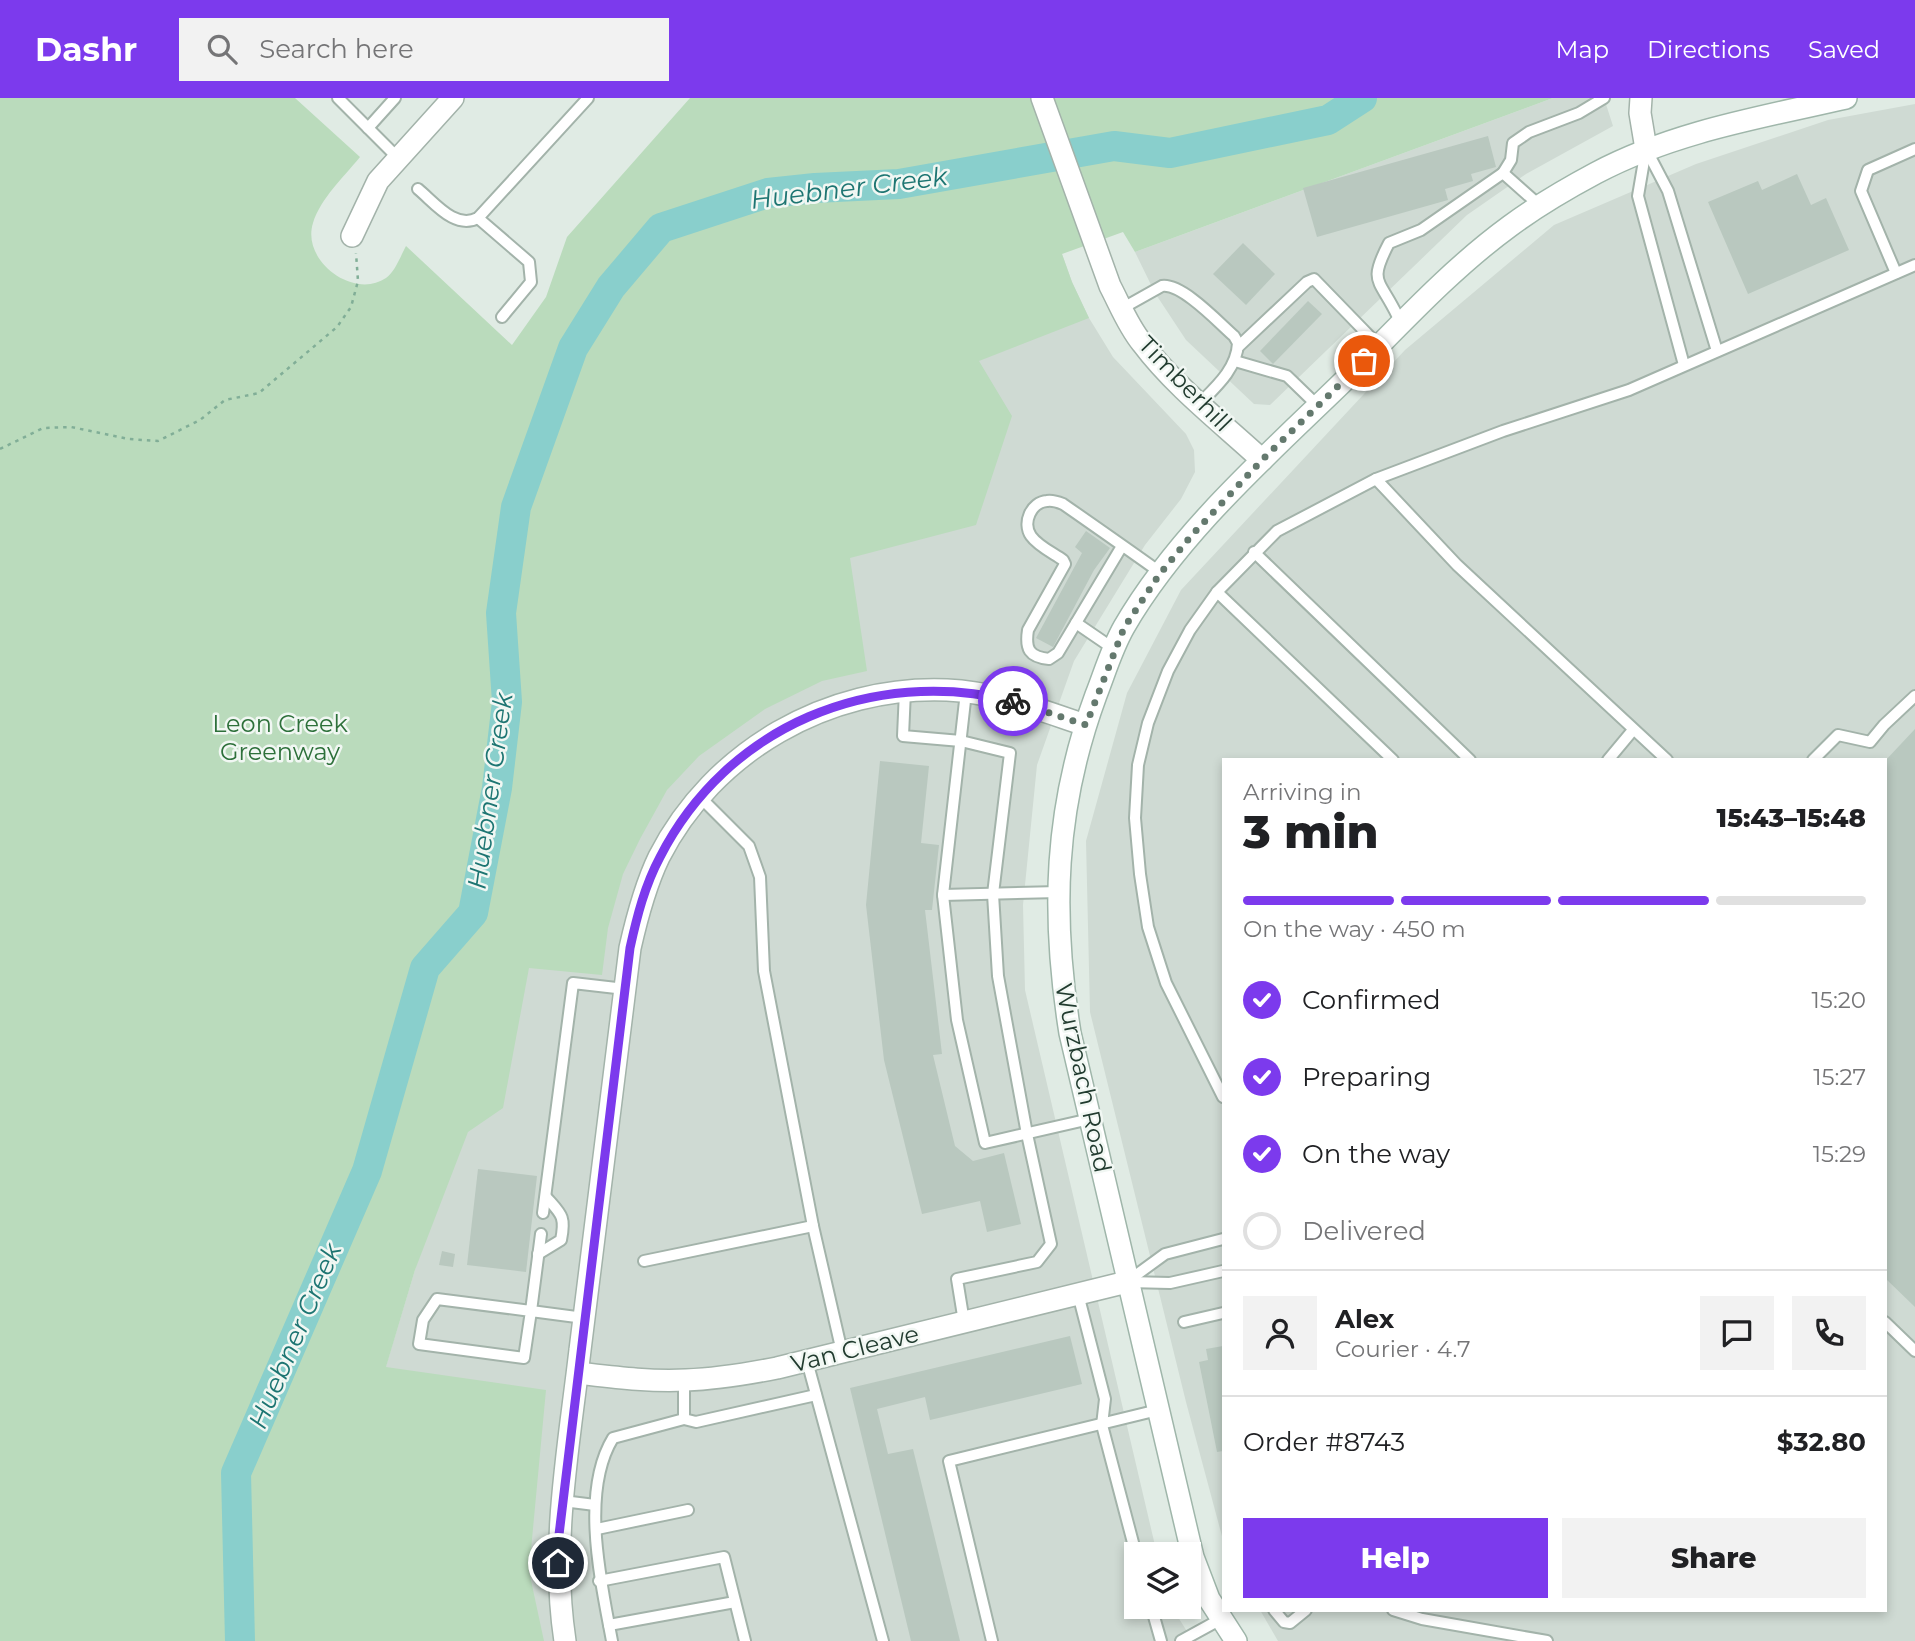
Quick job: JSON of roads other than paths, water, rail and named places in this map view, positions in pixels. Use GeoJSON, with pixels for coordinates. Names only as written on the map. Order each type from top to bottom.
{"type":"FeatureCollection","features":[{"type":"Feature","properties":{"kind":"street"},"geometry":{"type":"LineString","coordinates":[[352,236],[378,181],[453,98]]}},
{"type":"Feature","properties":{"kind":"street","name":"Timberhill"},"geometry":{"type":"LineString","coordinates":[[1042,98],[1121,309],[1140,341],[1162,367],[1262,460]]}},
{"type":"Feature","properties":{"kind":"street"},"geometry":{"type":"LineString","coordinates":[[1641,98],[1640,113],[1646,149]]}},
{"type":"Feature","properties":{"kind":"street","name":"Wurzbach Road"},"geometry":{"type":"LineString","coordinates":[[1236,1641],[1221,1619],[1193,1557],[1070,1033],[1061,975],[1059,848],[1077,757],[1114,649],[1124,628],[1161,573],[1192,535],[1262,460],[1457,269],[1507,228],[1539,205],[1646,149],[1844,98]]}},
{"type":"Feature","properties":{"kind":"street"},"geometry":{"type":"LineString","coordinates":[[565,1641],[559,1605],[558,1543],[630,948],[647,886],[676,830],[700,797],[740,758],[765,739],[793,723],[853,700],[905,691],[966,692],[1011,700],[1086,725]]}},
{"type":"Feature","properties":{"kind":"street","name":"Van Cleave"},"geometry":{"type":"LineString","coordinates":[[578,1373],[684,1381],[731,1377],[807,1361],[1127,1282]]}},
{"type":"Feature","properties":{"kind":"lane"},"geometry":{"type":"LineString","coordinates":[[338,98],[398,158]]}},
{"type":"Feature","properties":{"kind":"lane"},"geometry":{"type":"LineString","coordinates":[[370,129],[395,98]]}},
{"type":"Feature","properties":{"kind":"lane"},"geometry":{"type":"LineString","coordinates":[[418,189],[455,220],[470,222],[478,218],[588,98]]}},
{"type":"Feature","properties":{"kind":"lane"},"geometry":{"type":"LineString","coordinates":[[1397,314],[1375,276],[1377,265],[1389,243],[1421,230],[1503,173],[1511,160],[1513,143],[1529,132],[1579,113],[1604,98]]}},
{"type":"Feature","properties":{"kind":"lane"},"geometry":{"type":"LineString","coordinates":[[1646,149],[1668,191],[1717,351]]}},
{"type":"Feature","properties":{"kind":"lane"},"geometry":{"type":"LineString","coordinates":[[1646,149],[1638,196],[1684,365]]}},
{"type":"Feature","properties":{"kind":"lane"},"geometry":{"type":"LineString","coordinates":[[1896,274],[1861,191],[1868,170],[1915,149]]}},
{"type":"Feature","properties":{"kind":"lane"},"geometry":{"type":"LineString","coordinates":[[1503,173],[1539,205]]}},
{"type":"Feature","properties":{"kind":"lane"},"geometry":{"type":"LineString","coordinates":[[478,218],[529,262],[531,282],[502,317]]}},
{"type":"Feature","properties":{"kind":"lane"},"geometry":{"type":"LineString","coordinates":[[1222,1095],[1166,983],[1148,927],[1135,818],[1138,765],[1149,723],[1168,671],[1189,629],[1217,592],[1277,531],[1310,511],[1376,479],[1503,431],[1629,390],[1915,265]]}},
{"type":"Feature","properties":{"kind":"lane"},"geometry":{"type":"LineString","coordinates":[[1238,347],[1307,282],[1314,279],[1379,346]]}},
{"type":"Feature","properties":{"kind":"lane"},"geometry":{"type":"LineString","coordinates":[[1121,309],[1162,286],[1170,285],[1188,296],[1234,337],[1238,347],[1235,361],[1200,403]]}},
{"type":"Feature","properties":{"kind":"lane"},"geometry":{"type":"LineString","coordinates":[[1235,361],[1287,376],[1318,406]]}},
{"type":"Feature","properties":{"kind":"lane"},"geometry":{"type":"LineString","coordinates":[[1376,479],[1457,565],[1665,758]]}},
{"type":"Feature","properties":{"kind":"lane"},"geometry":{"type":"LineString","coordinates":[[1122,546],[1058,653],[1049,659],[1037,658],[1030,652],[1026,641],[1028,630],[1065,564],[1028,533],[1027,519],[1033,508],[1043,501],[1063,504],[1161,573]]}},
{"type":"Feature","properties":{"kind":"lane"},"geometry":{"type":"LineString","coordinates":[[1254,552],[1468,758]]}},
{"type":"Feature","properties":{"kind":"lane"},"geometry":{"type":"LineString","coordinates":[[1217,592],[1391,758]]}},
{"type":"Feature","properties":{"kind":"lane"},"geometry":{"type":"LineString","coordinates":[[1076,623],[1114,649]]}},
{"type":"Feature","properties":{"kind":"lane"},"geometry":{"type":"LineString","coordinates":[[905,691],[903,736],[961,741],[1010,753],[993,894],[998,976],[1027,1134],[1051,1244],[1037,1262],[957,1279],[964,1322]]}},
{"type":"Feature","properties":{"kind":"lane"},"geometry":{"type":"LineString","coordinates":[[966,692],[943,895],[957,1020],[985,1143],[1090,1119]]}},
{"type":"Feature","properties":{"kind":"lane"},"geometry":{"type":"LineString","coordinates":[[1814,758],[1838,735],[1870,742],[1915,696]]}},
{"type":"Feature","properties":{"kind":"lane"},"geometry":{"type":"LineString","coordinates":[[1610,758],[1633,730]]}},
{"type":"Feature","properties":{"kind":"lane"},"geometry":{"type":"LineString","coordinates":[[700,797],[749,846],[760,877],[764,971],[813,1226],[842,1352]]}},
{"type":"Feature","properties":{"kind":"lane"},"geometry":{"type":"LineString","coordinates":[[943,895],[1059,892]]}},
{"type":"Feature","properties":{"kind":"lane"},"geometry":{"type":"LineString","coordinates":[[543,1213],[573,984],[625,989]]}},
{"type":"Feature","properties":{"kind":"lane"},"geometry":{"type":"LineString","coordinates":[[538,1254],[561,1240],[564,1227],[562,1215],[546,1197]]}},
{"type":"Feature","properties":{"kind":"lane"},"geometry":{"type":"LineString","coordinates":[[644,1261],[813,1226]]}},
{"type":"Feature","properties":{"kind":"lane"},"geometry":{"type":"LineString","coordinates":[[541,1234],[531,1311],[524,1358],[419,1344],[423,1320],[437,1299],[531,1311],[584,1318]]}},
{"type":"Feature","properties":{"kind":"lane"},"geometry":{"type":"LineString","coordinates":[[1127,1282],[1164,1254],[1222,1239]]}},
{"type":"Feature","properties":{"kind":"lane"},"geometry":{"type":"LineString","coordinates":[[1127,1282],[1170,1283],[1222,1271]]}},
{"type":"Feature","properties":{"kind":"lane"},"geometry":{"type":"LineString","coordinates":[[1078,1294],[1104,1399],[1102,1425],[1133,1542]]}},
{"type":"Feature","properties":{"kind":"lane"},"geometry":{"type":"LineString","coordinates":[[1184,1322],[1222,1313]]}},
{"type":"Feature","properties":{"kind":"lane"},"geometry":{"type":"LineString","coordinates":[[1887,1324],[1915,1351]]}},
{"type":"Feature","properties":{"kind":"lane"},"geometry":{"type":"LineString","coordinates":[[807,1361],[884,1641]]}},
{"type":"Feature","properties":{"kind":"lane"},"geometry":{"type":"LineString","coordinates":[[684,1381],[684,1419]]}},
{"type":"Feature","properties":{"kind":"lane"},"geometry":{"type":"LineString","coordinates":[[612,1641],[600,1581],[595,1505],[606,1451],[614,1438],[684,1419],[696,1422],[816,1395]]}},
{"type":"Feature","properties":{"kind":"lane"},"geometry":{"type":"LineString","coordinates":[[992,1641],[949,1461],[1158,1410]]}},
{"type":"Feature","properties":{"kind":"lane"},"geometry":{"type":"LineString","coordinates":[[563,1501],[595,1505]]}},
{"type":"Feature","properties":{"kind":"lane"},"geometry":{"type":"LineString","coordinates":[[597,1529],[688,1510]]}},
{"type":"Feature","properties":{"kind":"lane"},"geometry":{"type":"LineString","coordinates":[[600,1581],[724,1557],[745,1641]]}},
{"type":"Feature","properties":{"kind":"lane"},"geometry":{"type":"LineString","coordinates":[[609,1625],[735,1602]]}},
{"type":"Feature","properties":{"kind":"lane"},"geometry":{"type":"LineString","coordinates":[[1276,1612],[1283,1622],[1290,1623],[1304,1612]]}},
{"type":"Feature","properties":{"kind":"lane"},"geometry":{"type":"LineString","coordinates":[[1399,1612],[1422,1619],[1547,1641]]}},
{"type":"Feature","properties":{"kind":"lane"},"geometry":{"type":"LineString","coordinates":[[1422,1619],[1430,1612]]}},
{"type":"Feature","properties":{"kind":"lane"},"geometry":{"type":"LineString","coordinates":[[1155,1619],[1161,1641]]}},
{"type":"Feature","properties":{"kind":"lane"},"geometry":{"type":"LineString","coordinates":[[1181,1641],[1221,1619]]}},
{"type":"Feature","properties":{"kind":"waterway","name":"Huebner Creek"},"geometry":{"type":"LineString","coordinates":[[240,1641],[236,1473],[367,1171],[425,968],[473,913],[497,788],[507,702],[501,613],[516,507],[573,348],[611,287],[661,228],[768,193],[899,184],[1114,146],[1170,153],[1328,120],[1362,98]]}},
{"type":"Feature","properties":{"kind":"park label","name":"Leon Creek Greenway"},"geometry":{"type":"Point","coordinates":[280,738]}}]}
